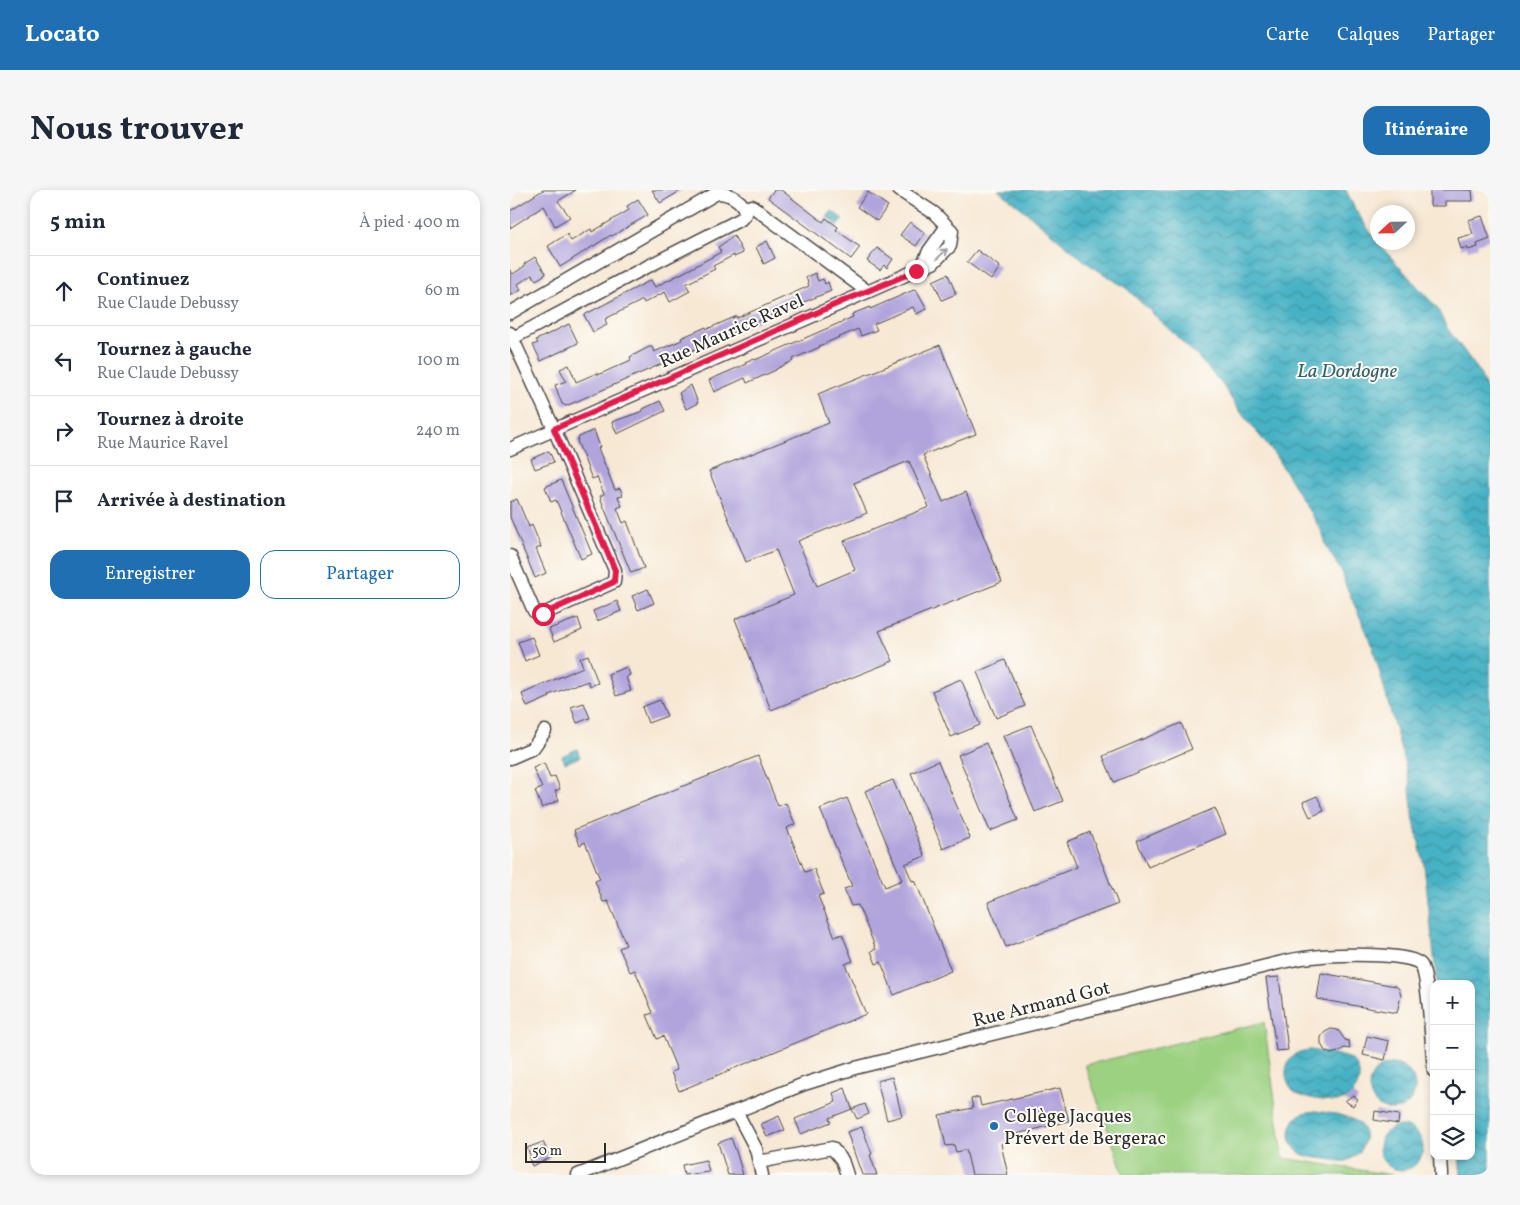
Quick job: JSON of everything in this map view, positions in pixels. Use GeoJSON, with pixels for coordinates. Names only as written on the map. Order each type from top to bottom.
{"type":"FeatureCollection","features":[{"type":"Feature","properties":{"kind":"street","name":"Rue Maurice Ravel"},"geometry":{"type":"LineString","coordinates":[[510,450],[933,262],[950,246],[950,229],[934,213],[899,190]]}},
{"type":"Feature","properties":{"kind":"street"},"geometry":{"type":"LineString","coordinates":[[510,313],[717,191],[726,193],[741,203],[745,209],[745,214],[741,219],[511,336],[554,429],[615,570],[614,582],[543,614],[534,611],[510,556]]}},
{"type":"Feature","properties":{"kind":"street"},"geometry":{"type":"LineString","coordinates":[[745,209],[752,206],[867,291]]}},
{"type":"Feature","properties":{"kind":"street"},"geometry":{"type":"LineString","coordinates":[[510,758],[534,748],[546,731]]}},
{"type":"Feature","properties":{"kind":"street","name":"Rue Armand Got"},"geometry":{"type":"LineString","coordinates":[[578,1175],[804,1084],[893,1057],[1309,957],[1334,955],[1397,956],[1414,959],[1421,965],[1426,982],[1434,1070]]}},
{"type":"Feature","properties":{"kind":"street"},"geometry":{"type":"LineString","coordinates":[[736,1111],[756,1149],[761,1169],[832,1148],[842,1160],[848,1175]]}},
{"type":"Feature","properties":{"kind":"street"},"geometry":{"type":"LineString","coordinates":[[1440,1160],[1441,1175]]}},
{"type":"Feature","properties":{"kind":"green space"},"geometry":{"type":"Polygon","coordinates":[[[1264,1022],[1283,1158],[1392,1175],[1124,1175],[1085,1065],[1264,1022]]]}},
{"type":"Feature","properties":{"kind":"water","name":"La Dordogne"},"geometry":{"type":"Polygon","coordinates":[[[998,190],[1346,190],[1355,209],[1370,232],[1370,250],[1384,250],[1437,308],[1447,328],[1479,371],[1490,398],[1490,1175],[1461,1175],[1459,1160],[1475,1160],[1475,980],[1437,980],[1424,865],[1413,816],[1409,779],[1372,644],[1345,584],[1343,574],[1327,548],[1322,532],[1275,455],[1236,406],[1222,384],[1197,356],[1126,288],[1087,263],[998,190]]]}},
{"type":"Feature","properties":{"kind":"water"},"geometry":{"type":"Polygon","coordinates":[[[832,211],[843,219],[838,225],[827,217],[832,211]]]}},
{"type":"Feature","properties":{"kind":"water"},"geometry":{"type":"Polygon","coordinates":[[[577,749],[580,757],[565,763],[562,756],[577,749]]]}},
{"type":"Feature","properties":{"kind":"water"},"geometry":{"type":"Polygon","coordinates":[[[1310,1050],[1348,1058],[1354,1063],[1358,1069],[1359,1077],[1355,1091],[1350,1097],[1335,1101],[1316,1099],[1305,1097],[1293,1091],[1286,1077],[1289,1061],[1296,1054],[1310,1050]]]}},
{"type":"Feature","properties":{"kind":"water"},"geometry":{"type":"Polygon","coordinates":[[[1392,1064],[1405,1068],[1411,1074],[1415,1087],[1411,1100],[1405,1106],[1392,1110],[1379,1106],[1373,1100],[1369,1087],[1373,1074],[1379,1068],[1392,1064]]]}},
{"type":"Feature","properties":{"kind":"water"},"geometry":{"type":"Polygon","coordinates":[[[1316,1111],[1345,1116],[1360,1124],[1365,1136],[1358,1153],[1346,1161],[1341,1161],[1310,1157],[1298,1152],[1291,1142],[1290,1130],[1292,1124],[1301,1114],[1316,1111]]]}},
{"type":"Feature","properties":{"kind":"water"},"geometry":{"type":"Polygon","coordinates":[[[1405,1126],[1417,1132],[1422,1139],[1422,1157],[1417,1164],[1410,1169],[1397,1170],[1389,1167],[1382,1160],[1379,1144],[1382,1136],[1389,1129],[1405,1126]]]}},
{"type":"Feature","properties":{"kind":"building"},"geometry":{"type":"Polygon","coordinates":[[[543,190],[576,190],[558,201],[570,217],[555,226],[544,206],[510,228],[510,211],[543,190]]]}},
{"type":"Feature","properties":{"kind":"building"},"geometry":{"type":"Polygon","coordinates":[[[652,190],[682,190],[660,203],[652,190]]]}},
{"type":"Feature","properties":{"kind":"building"},"geometry":{"type":"Polygon","coordinates":[[[774,190],[781,190],[823,222],[826,218],[838,227],[836,230],[860,247],[851,259],[768,198],[774,190]]]}},
{"type":"Feature","properties":{"kind":"building"},"geometry":{"type":"Polygon","coordinates":[[[1430,190],[1472,190],[1473,201],[1445,201],[1445,206],[1430,206],[1430,190]]]}},
{"type":"Feature","properties":{"kind":"building"},"geometry":{"type":"Polygon","coordinates":[[[868,192],[888,206],[877,221],[857,207],[868,192]]]}},
{"type":"Feature","properties":{"kind":"building"},"geometry":{"type":"Polygon","coordinates":[[[638,199],[648,215],[611,235],[560,267],[548,246],[567,234],[571,241],[591,229],[592,232],[629,210],[627,206],[638,199]]]}},
{"type":"Feature","properties":{"kind":"building"},"geometry":{"type":"Polygon","coordinates":[[[1482,216],[1490,239],[1477,244],[1478,247],[1468,250],[1467,247],[1461,249],[1458,238],[1473,234],[1468,220],[1482,216]]]}},
{"type":"Feature","properties":{"kind":"building"},"geometry":{"type":"Polygon","coordinates":[[[910,222],[925,233],[916,246],[900,235],[910,222]]]}},
{"type":"Feature","properties":{"kind":"building"},"geometry":{"type":"Polygon","coordinates":[[[734,236],[743,253],[734,257],[734,255],[713,266],[715,269],[686,284],[690,291],[670,302],[665,292],[644,303],[643,300],[605,319],[607,325],[593,332],[584,315],[651,280],[655,287],[688,270],[721,252],[718,247],[734,236]]]}},
{"type":"Feature","properties":{"kind":"building"},"geometry":{"type":"Polygon","coordinates":[[[767,241],[775,258],[764,264],[756,247],[767,241]]]}},
{"type":"Feature","properties":{"kind":"building"},"geometry":{"type":"Polygon","coordinates":[[[877,248],[893,259],[887,268],[884,265],[880,270],[867,261],[877,248]]]}},
{"type":"Feature","properties":{"kind":"building"},"geometry":{"type":"Polygon","coordinates":[[[977,250],[1000,267],[991,280],[967,262],[977,250]]]}},
{"type":"Feature","properties":{"kind":"building"},"geometry":{"type":"Polygon","coordinates":[[[535,257],[546,274],[536,280],[532,275],[518,284],[521,290],[510,296],[510,270],[513,274],[535,257]]]}},
{"type":"Feature","properties":{"kind":"building"},"geometry":{"type":"Polygon","coordinates":[[[815,273],[818,281],[823,279],[825,284],[828,282],[831,291],[566,406],[562,404],[555,385],[566,381],[560,369],[569,365],[576,382],[597,373],[598,375],[631,360],[630,357],[649,347],[652,347],[654,352],[706,327],[707,329],[737,316],[737,318],[809,286],[806,277],[815,273]]]}},
{"type":"Feature","properties":{"kind":"building"},"geometry":{"type":"Polygon","coordinates":[[[948,274],[956,294],[942,300],[933,281],[948,274]]]}},
{"type":"Feature","properties":{"kind":"building"},"geometry":{"type":"Polygon","coordinates":[[[916,289],[927,309],[916,314],[913,307],[874,324],[877,330],[861,336],[858,329],[819,346],[776,370],[747,383],[745,378],[714,392],[709,380],[746,364],[745,362],[754,358],[755,360],[853,317],[852,314],[870,307],[870,309],[916,289]]]}},
{"type":"Feature","properties":{"kind":"building"},"geometry":{"type":"Polygon","coordinates":[[[569,324],[578,343],[541,361],[533,345],[538,343],[536,340],[569,324]]]}},
{"type":"Feature","properties":{"kind":"building"},"geometry":{"type":"Polygon","coordinates":[[[940,345],[976,434],[923,455],[943,502],[966,492],[1002,582],[879,631],[893,661],[771,710],[735,619],[794,595],[776,550],[746,562],[709,471],[829,423],[818,394],[940,345]],[[909,461],[854,483],[867,513],[798,541],[817,586],[855,570],[844,541],[929,507],[909,461]]]}},
{"type":"Feature","properties":{"kind":"building"},"geometry":{"type":"Polygon","coordinates":[[[691,385],[698,403],[686,409],[679,393],[691,385]]]}},
{"type":"Feature","properties":{"kind":"building"},"geometry":{"type":"Polygon","coordinates":[[[660,401],[665,411],[617,434],[612,422],[643,411],[643,409],[660,401]]]}},
{"type":"Feature","properties":{"kind":"building"},"geometry":{"type":"Polygon","coordinates":[[[594,430],[600,447],[598,448],[615,490],[620,488],[623,496],[618,497],[622,506],[617,508],[623,523],[627,521],[644,568],[631,573],[603,505],[600,496],[604,494],[597,477],[592,479],[577,441],[579,437],[594,430]]]}},
{"type":"Feature","properties":{"kind":"building"},"geometry":{"type":"Polygon","coordinates":[[[549,451],[554,462],[535,469],[531,459],[549,451]]]}},
{"type":"Feature","properties":{"kind":"building"},"geometry":{"type":"Polygon","coordinates":[[[561,480],[592,554],[581,559],[556,500],[551,502],[545,487],[561,480]]]}},
{"type":"Feature","properties":{"kind":"building"},"geometry":{"type":"Polygon","coordinates":[[[517,499],[529,527],[532,525],[541,547],[536,549],[546,573],[535,578],[510,517],[510,502],[517,499]]]}},
{"type":"Feature","properties":{"kind":"building"},"geometry":{"type":"Polygon","coordinates":[[[648,589],[654,603],[638,610],[632,596],[648,589]]]}},
{"type":"Feature","properties":{"kind":"building"},"geometry":{"type":"Polygon","coordinates":[[[617,601],[621,611],[597,621],[593,611],[617,601]]]}},
{"type":"Feature","properties":{"kind":"building"},"geometry":{"type":"Polygon","coordinates":[[[578,618],[582,630],[554,642],[549,629],[578,618]]]}},
{"type":"Feature","properties":{"kind":"building"},"geometry":{"type":"Polygon","coordinates":[[[532,637],[539,655],[525,661],[518,642],[532,637]]]}},
{"type":"Feature","properties":{"kind":"building"},"geometry":{"type":"Polygon","coordinates":[[[588,655],[598,683],[590,686],[588,681],[577,684],[549,695],[550,697],[527,707],[522,694],[583,667],[580,658],[588,655]]]}},
{"type":"Feature","properties":{"kind":"building"},"geometry":{"type":"Polygon","coordinates":[[[1005,660],[1025,706],[996,718],[977,672],[1005,660]]]}},
{"type":"Feature","properties":{"kind":"building"},"geometry":{"type":"Polygon","coordinates":[[[627,667],[630,675],[626,677],[631,691],[616,696],[608,674],[627,667]]]}},
{"type":"Feature","properties":{"kind":"building"},"geometry":{"type":"Polygon","coordinates":[[[961,679],[980,725],[951,737],[932,691],[961,679]]]}},
{"type":"Feature","properties":{"kind":"building"},"geometry":{"type":"Polygon","coordinates":[[[660,700],[667,716],[648,723],[642,707],[660,700]]]}},
{"type":"Feature","properties":{"kind":"building"},"geometry":{"type":"Polygon","coordinates":[[[584,703],[590,718],[577,723],[571,707],[584,703]]]}},
{"type":"Feature","properties":{"kind":"building"},"geometry":{"type":"Polygon","coordinates":[[[1181,723],[1192,749],[1114,782],[1103,756],[1181,723]]]}},
{"type":"Feature","properties":{"kind":"building"},"geometry":{"type":"Polygon","coordinates":[[[1031,725],[1063,801],[1035,812],[1003,736],[1031,725]]]}},
{"type":"Feature","properties":{"kind":"building"},"geometry":{"type":"Polygon","coordinates":[[[986,743],[1018,820],[990,831],[958,755],[986,743]]]}},
{"type":"Feature","properties":{"kind":"building"},"geometry":{"type":"Polygon","coordinates":[[[758,756],[778,806],[786,803],[795,824],[787,828],[805,872],[814,869],[824,894],[818,896],[835,937],[842,934],[853,961],[845,964],[866,1014],[679,1091],[671,1072],[677,1070],[663,1036],[657,1039],[647,1015],[653,1013],[635,970],[630,972],[619,948],[626,945],[608,901],[603,902],[595,881],[600,879],[585,842],[580,845],[574,830],[758,756]]]}},
{"type":"Feature","properties":{"kind":"building"},"geometry":{"type":"Polygon","coordinates":[[[938,761],[970,838],[943,849],[911,773],[938,761]]]}},
{"type":"Feature","properties":{"kind":"building"},"geometry":{"type":"Polygon","coordinates":[[[544,763],[550,778],[555,776],[560,789],[555,791],[559,800],[542,808],[535,791],[542,788],[533,768],[544,763]]]}},
{"type":"Feature","properties":{"kind":"building"},"geometry":{"type":"Polygon","coordinates":[[[893,780],[925,856],[905,864],[912,881],[915,880],[951,971],[894,995],[881,962],[876,964],[871,951],[876,949],[858,905],[851,906],[844,889],[852,886],[820,809],[847,798],[885,887],[902,880],[865,791],[893,780]]]}},
{"type":"Feature","properties":{"kind":"building"},"geometry":{"type":"Polygon","coordinates":[[[1317,796],[1324,811],[1310,817],[1303,802],[1317,796]]]}},
{"type":"Feature","properties":{"kind":"building"},"geometry":{"type":"Polygon","coordinates":[[[1215,808],[1226,834],[1148,867],[1137,841],[1215,808]]]}},
{"type":"Feature","properties":{"kind":"building"},"geometry":{"type":"Polygon","coordinates":[[[1090,832],[1118,904],[1006,947],[988,902],[1077,867],[1067,842],[1090,832]]]}},
{"type":"Feature","properties":{"kind":"building"},"geometry":{"type":"Polygon","coordinates":[[[1321,973],[1396,986],[1401,995],[1397,1013],[1317,999],[1321,973]]]}},
{"type":"Feature","properties":{"kind":"building"},"geometry":{"type":"Polygon","coordinates":[[[1279,977],[1288,1050],[1276,1051],[1266,978],[1279,977]]]}},
{"type":"Feature","properties":{"kind":"building"},"geometry":{"type":"Polygon","coordinates":[[[1331,1029],[1338,1030],[1345,1040],[1349,1041],[1350,1049],[1344,1048],[1331,1054],[1325,1051],[1321,1044],[1321,1037],[1331,1029]]]}},
{"type":"Feature","properties":{"kind":"building"},"geometry":{"type":"Polygon","coordinates":[[[1367,1036],[1389,1041],[1385,1060],[1363,1055],[1367,1036]]]}},
{"type":"Feature","properties":{"kind":"building"},"geometry":{"type":"Polygon","coordinates":[[[892,1077],[902,1116],[887,1120],[877,1081],[892,1077]]]}},
{"type":"Feature","properties":{"kind":"building"},"geometry":{"type":"Polygon","coordinates":[[[845,1088],[852,1109],[829,1118],[831,1122],[801,1134],[795,1119],[836,1102],[833,1093],[845,1088]]]}},
{"type":"Feature","properties":{"kind":"building","name":"Collège Jacques Prévert de Bergerac"},"geometry":{"type":"Polygon","coordinates":[[[1060,1088],[1069,1121],[1012,1135],[1001,1144],[1008,1175],[972,1175],[966,1150],[956,1152],[954,1145],[946,1146],[939,1115],[973,1108],[971,1099],[979,1097],[981,1106],[1060,1088]]]}},
{"type":"Feature","properties":{"kind":"building"},"geometry":{"type":"Polygon","coordinates":[[[1353,1095],[1358,1099],[1353,1106],[1345,1101],[1353,1095]]]}},
{"type":"Feature","properties":{"kind":"building"},"geometry":{"type":"Polygon","coordinates":[[[865,1104],[869,1114],[857,1119],[852,1109],[865,1104]]]}},
{"type":"Feature","properties":{"kind":"building"},"geometry":{"type":"Polygon","coordinates":[[[1375,1111],[1399,1115],[1398,1124],[1374,1120],[1375,1111]]]}},
{"type":"Feature","properties":{"kind":"building"},"geometry":{"type":"Polygon","coordinates":[[[779,1116],[785,1130],[767,1137],[761,1124],[779,1116]]]}},
{"type":"Feature","properties":{"kind":"building"},"geometry":{"type":"Polygon","coordinates":[[[862,1127],[877,1175],[862,1175],[847,1132],[862,1127]]]}},
{"type":"Feature","properties":{"kind":"building"},"geometry":{"type":"Polygon","coordinates":[[[731,1138],[743,1175],[728,1175],[718,1143],[731,1138]]]}},
{"type":"Feature","properties":{"kind":"building"},"geometry":{"type":"Polygon","coordinates":[[[543,1142],[550,1158],[532,1166],[527,1148],[543,1142]]]}},
{"type":"Feature","properties":{"kind":"building"},"geometry":{"type":"Polygon","coordinates":[[[706,1160],[709,1172],[684,1175],[682,1165],[706,1160]]]}},
{"type":"Feature","properties":{"kind":"place","name":"Collège Jacques Prévert de Bergerac"},"geometry":{"type":"Point","coordinates":[994,1126]}},
{"type":"Feature","properties":{"kind":"route"},"geometry":{"type":"LineString","coordinates":[[543,614],[614,582],[615,570],[554,429],[841,302],[916,271]]}}]}
